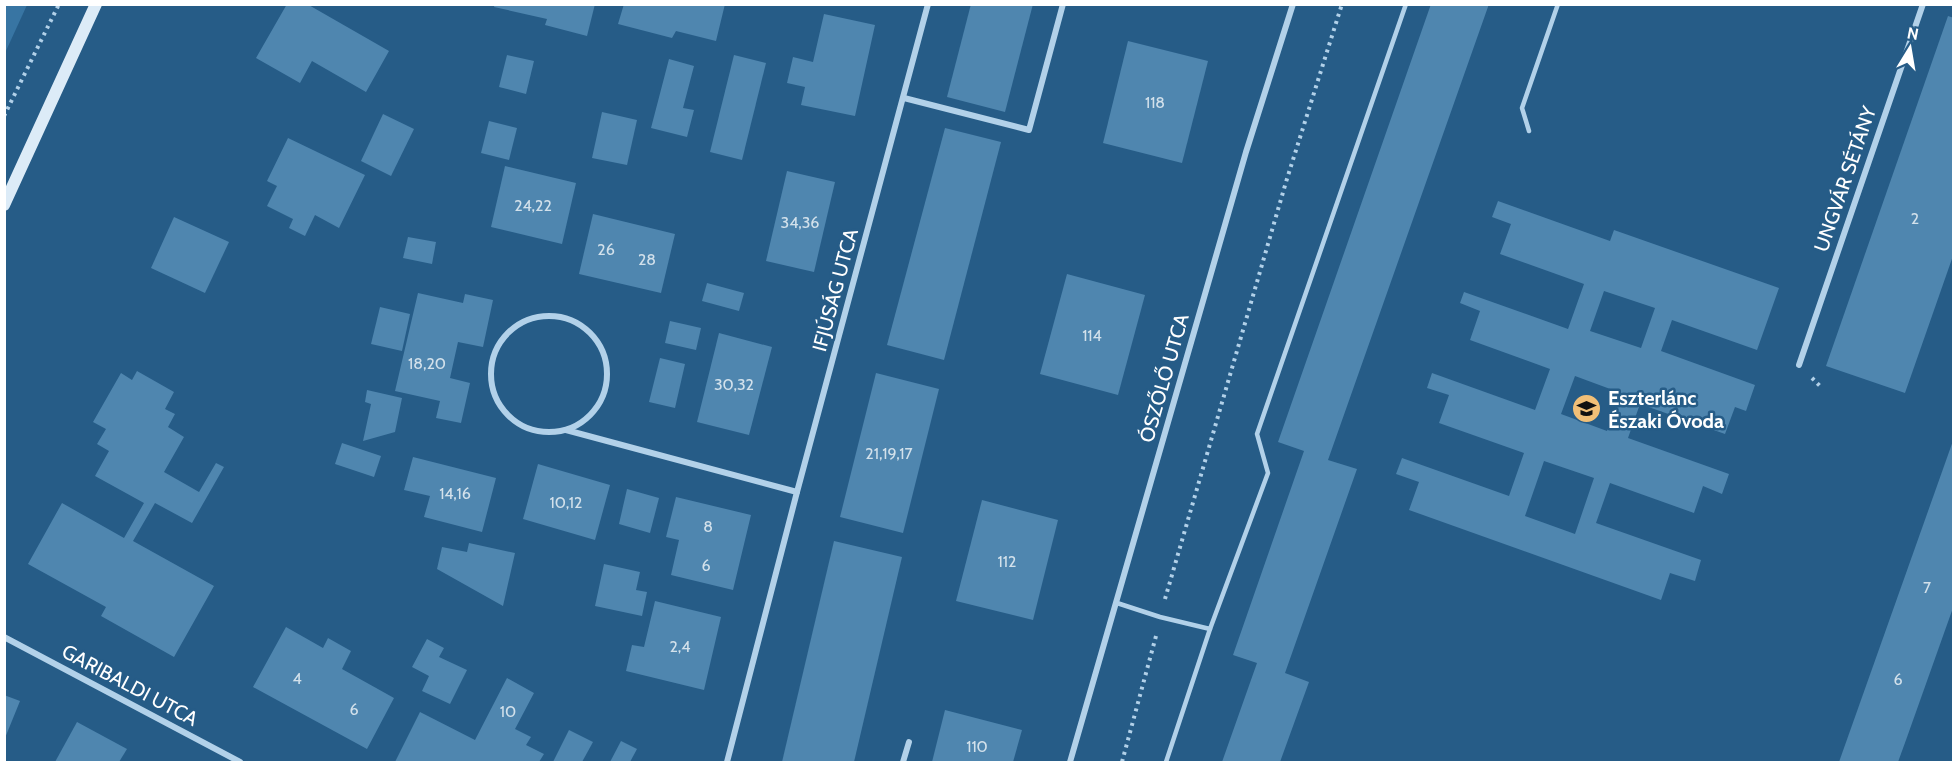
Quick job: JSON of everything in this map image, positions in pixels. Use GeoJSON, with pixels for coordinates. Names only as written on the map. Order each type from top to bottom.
{"type":"FeatureCollection","features":[{"type":"Feature","properties":{"kind":"main road"},"geometry":{"type":"LineString","coordinates":[[4,205],[96,4]]}},
{"type":"Feature","properties":{"kind":"street","name":"IFJÚSÁG UTCA"},"geometry":{"type":"LineString","coordinates":[[727,762],[928,4]]}},
{"type":"Feature","properties":{"kind":"street"},"geometry":{"type":"LineString","coordinates":[[904,98],[1029,130],[1063,4]]}},
{"type":"Feature","properties":{"kind":"street","name":"ÓSZŐLŐ UTCA"},"geometry":{"type":"LineString","coordinates":[[1070,762],[1246,152],[1293,4]]}},
{"type":"Feature","properties":{"kind":"street","name":"UNGVÁR SÉTÁNY"},"geometry":{"type":"LineString","coordinates":[[1799,365],[1923,4]]}},
{"type":"Feature","properties":{"kind":"street"},"geometry":{"type":"LineString","coordinates":[[565,430],[582,422],[596,409],[605,392],[608,372],[603,352],[593,336],[578,323],[559,316],[539,316],[520,324],[505,336],[495,352],[491,370],[493,388],[500,405],[513,419],[528,428],[546,432],[565,430],[797,492]]}},
{"type":"Feature","properties":{"kind":"street","name":"GARIBALDI UTCA"},"geometry":{"type":"LineString","coordinates":[[4,637],[240,762]]}},
{"type":"Feature","properties":{"kind":"street"},"geometry":{"type":"LineString","coordinates":[[903,762],[909,742]]}},
{"type":"Feature","properties":{"kind":"lane"},"geometry":{"type":"LineString","coordinates":[[1167,762],[1210,629],[1268,473],[1257,434],[1406,4]]}},
{"type":"Feature","properties":{"kind":"lane"},"geometry":{"type":"LineString","coordinates":[[1529,131],[1522,108],[1558,4]]}},
{"type":"Feature","properties":{"kind":"lane"},"geometry":{"type":"LineString","coordinates":[[1117,603],[1160,617],[1210,629]]}},
{"type":"Feature","properties":{"kind":"path"},"geometry":{"type":"LineString","coordinates":[[4,116],[59,4]]}},
{"type":"Feature","properties":{"kind":"path"},"geometry":{"type":"LineString","coordinates":[[1122,762],[1160,617],[1286,182],[1342,4]]}},
{"type":"Feature","properties":{"kind":"shaded area"},"geometry":{"type":"Polygon","coordinates":[[[4,5],[27,5],[5,53],[4,5]]]}},
{"type":"Feature","properties":{"kind":"building"},"geometry":{"type":"Polygon","coordinates":[[[287,4],[307,4],[389,51],[366,92],[312,61],[300,83],[256,58],[287,4]]]}},
{"type":"Feature","properties":{"kind":"building"},"geometry":{"type":"Polygon","coordinates":[[[495,4],[595,4],[587,36],[545,25],[547,19],[494,7],[495,4]]]}},
{"type":"Feature","properties":{"kind":"building"},"geometry":{"type":"Polygon","coordinates":[[[624,4],[725,4],[716,41],[676,31],[672,38],[618,24],[624,4]]]}},
{"type":"Feature","properties":{"kind":"building"},"geometry":{"type":"Polygon","coordinates":[[[971,4],[1033,4],[1005,112],[947,97],[971,4]]]}},
{"type":"Feature","properties":{"kind":"building"},"geometry":{"type":"Polygon","coordinates":[[[1431,4],[1489,4],[1328,460],[1357,469],[1285,673],[1309,682],[1280,762],[1222,762],[1257,663],[1233,655],[1304,451],[1278,442],[1431,4]]]}},
{"type":"Feature","properties":{"kind":"building"},"geometry":{"type":"Polygon","coordinates":[[[824,14],[875,25],[855,116],[801,105],[805,87],[787,83],[793,57],[813,62],[824,14]]]}},
{"type":"Feature","properties":{"kind":"building"},"geometry":{"type":"Polygon","coordinates":[[[1948,16],[1954,18],[1954,253],[1905,393],[1826,366],[1948,16]]]}},
{"type":"Feature","properties":{"kind":"building"},"geometry":{"type":"Polygon","coordinates":[[[1128,41],[1208,61],[1182,163],[1103,143],[1128,41]]]}},
{"type":"Feature","properties":{"kind":"building"},"geometry":{"type":"Polygon","coordinates":[[[507,55],[534,61],[526,94],[499,87],[507,55]]]}},
{"type":"Feature","properties":{"kind":"building"},"geometry":{"type":"Polygon","coordinates":[[[734,55],[766,63],[742,160],[710,152],[734,55]]]}},
{"type":"Feature","properties":{"kind":"building"},"geometry":{"type":"Polygon","coordinates":[[[669,59],[694,66],[683,108],[694,110],[687,137],[651,128],[669,59]]]}},
{"type":"Feature","properties":{"kind":"building"},"geometry":{"type":"Polygon","coordinates":[[[602,112],[637,120],[627,165],[592,158],[602,112]]]}},
{"type":"Feature","properties":{"kind":"building"},"geometry":{"type":"Polygon","coordinates":[[[383,114],[414,129],[391,176],[361,161],[383,114]]]}},
{"type":"Feature","properties":{"kind":"building"},"geometry":{"type":"Polygon","coordinates":[[[489,121],[517,128],[509,160],[481,153],[489,121]]]}},
{"type":"Feature","properties":{"kind":"building"},"geometry":{"type":"Polygon","coordinates":[[[945,128],[1001,142],[944,360],[887,345],[945,128]]]}},
{"type":"Feature","properties":{"kind":"building"},"geometry":{"type":"Polygon","coordinates":[[[288,138],[365,175],[339,228],[315,215],[305,236],[289,228],[293,219],[267,206],[277,186],[267,181],[288,138]]]}},
{"type":"Feature","properties":{"kind":"building"},"geometry":{"type":"Polygon","coordinates":[[[505,166],[576,183],[562,244],[491,227],[505,166]]]}},
{"type":"Feature","properties":{"kind":"building"},"geometry":{"type":"Polygon","coordinates":[[[787,171],[835,182],[814,272],[766,261],[787,171]]]}},
{"type":"Feature","properties":{"kind":"building"},"geometry":{"type":"Polygon","coordinates":[[[1498,201],[1610,241],[1614,230],[1779,288],[1757,350],[1672,320],[1661,351],[1755,385],[1746,411],[1735,407],[1725,434],[1640,404],[1628,438],[1729,474],[1722,494],[1703,486],[1694,513],[1610,483],[1596,523],[1701,560],[1695,581],[1670,573],[1661,600],[1409,510],[1419,482],[1396,474],[1402,458],[1509,496],[1524,453],[1439,423],[1449,395],[1427,388],[1432,373],[1535,410],[1550,369],[1470,340],[1480,311],[1460,303],[1464,292],[1568,329],[1584,284],[1500,254],[1511,224],[1492,217],[1498,201]],[[1604,291],[1590,331],[1641,348],[1655,308],[1604,291]],[[1575,376],[1561,414],[1607,431],[1621,393],[1575,376]],[[1544,461],[1525,516],[1575,534],[1594,478],[1544,461]]]}},
{"type":"Feature","properties":{"kind":"building"},"geometry":{"type":"Polygon","coordinates":[[[593,214],[675,234],[661,293],[579,274],[593,214]]]}},
{"type":"Feature","properties":{"kind":"building"},"geometry":{"type":"Polygon","coordinates":[[[174,217],[229,242],[205,293],[151,268],[174,217]]]}},
{"type":"Feature","properties":{"kind":"building"},"geometry":{"type":"Polygon","coordinates":[[[408,237],[436,242],[432,264],[403,258],[408,237]]]}},
{"type":"Feature","properties":{"kind":"building"},"geometry":{"type":"Polygon","coordinates":[[[1067,274],[1145,295],[1118,395],[1040,374],[1067,274]]]}},
{"type":"Feature","properties":{"kind":"building"},"geometry":{"type":"Polygon","coordinates":[[[707,283],[744,293],[739,311],[702,301],[707,283]]]}},
{"type":"Feature","properties":{"kind":"building"},"geometry":{"type":"Polygon","coordinates":[[[418,293],[463,303],[465,294],[493,300],[483,347],[458,342],[450,378],[470,383],[461,423],[436,418],[440,401],[395,391],[418,293]]]}},
{"type":"Feature","properties":{"kind":"building"},"geometry":{"type":"Polygon","coordinates":[[[380,307],[410,314],[402,351],[371,344],[380,307]]]}},
{"type":"Feature","properties":{"kind":"building"},"geometry":{"type":"Polygon","coordinates":[[[670,321],[701,328],[696,350],[665,343],[670,321]]]}},
{"type":"Feature","properties":{"kind":"building"},"geometry":{"type":"Polygon","coordinates":[[[719,333],[772,347],[749,435],[697,422],[719,333]]]}},
{"type":"Feature","properties":{"kind":"building"},"geometry":{"type":"Polygon","coordinates":[[[660,358],[685,364],[675,408],[649,402],[660,358]]]}},
{"type":"Feature","properties":{"kind":"building"},"geometry":{"type":"Polygon","coordinates":[[[137,371],[174,392],[165,409],[175,414],[168,427],[184,437],[164,472],[199,492],[216,463],[224,467],[192,523],[155,503],[133,541],[214,586],[174,657],[101,616],[106,607],[28,564],[62,503],[124,538],[144,503],[95,476],[109,451],[97,444],[106,429],[93,422],[121,373],[132,380],[137,371]]]}},
{"type":"Feature","properties":{"kind":"building"},"geometry":{"type":"Polygon","coordinates":[[[876,373],[939,389],[903,533],[840,517],[876,373]]]}},
{"type":"Feature","properties":{"kind":"building"},"geometry":{"type":"Polygon","coordinates":[[[367,390],[402,398],[395,432],[363,441],[371,404],[365,402],[367,390]]]}},
{"type":"Feature","properties":{"kind":"building"},"geometry":{"type":"Polygon","coordinates":[[[1954,438],[1954,605],[1898,762],[1839,762],[1954,438]]]}},
{"type":"Feature","properties":{"kind":"building"},"geometry":{"type":"Polygon","coordinates":[[[342,443],[381,456],[374,477],[335,464],[342,443]]]}},
{"type":"Feature","properties":{"kind":"building"},"geometry":{"type":"Polygon","coordinates":[[[413,457],[496,478],[482,532],[424,517],[430,496],[404,490],[413,457]]]}},
{"type":"Feature","properties":{"kind":"building"},"geometry":{"type":"Polygon","coordinates":[[[538,464],[610,485],[595,540],[523,519],[538,464]]]}},
{"type":"Feature","properties":{"kind":"building"},"geometry":{"type":"Polygon","coordinates":[[[627,489],[659,498],[650,533],[619,524],[627,489]]]}},
{"type":"Feature","properties":{"kind":"building"},"geometry":{"type":"Polygon","coordinates":[[[676,497],[751,515],[733,590],[671,575],[679,540],[666,537],[676,497]]]}},
{"type":"Feature","properties":{"kind":"building"},"geometry":{"type":"Polygon","coordinates":[[[982,500],[1058,520],[1033,620],[956,601],[982,500]]]}},
{"type":"Feature","properties":{"kind":"building"},"geometry":{"type":"Polygon","coordinates":[[[834,541],[902,557],[854,762],[782,762],[834,541]]]}},
{"type":"Feature","properties":{"kind":"building"},"geometry":{"type":"Polygon","coordinates":[[[469,543],[515,553],[503,606],[437,569],[442,547],[467,552],[469,543]]]}},
{"type":"Feature","properties":{"kind":"building"},"geometry":{"type":"Polygon","coordinates":[[[604,564],[640,572],[636,590],[647,592],[642,616],[595,606],[604,564]]]}},
{"type":"Feature","properties":{"kind":"building"},"geometry":{"type":"Polygon","coordinates":[[[655,601],[721,617],[704,690],[626,671],[632,645],[644,647],[655,601]]]}},
{"type":"Feature","properties":{"kind":"building"},"geometry":{"type":"Polygon","coordinates":[[[286,627],[323,648],[328,638],[351,651],[342,669],[394,698],[367,749],[253,687],[286,627]]]}},
{"type":"Feature","properties":{"kind":"building"},"geometry":{"type":"Polygon","coordinates":[[[427,639],[444,648],[439,657],[467,670],[450,704],[422,691],[429,676],[412,667],[427,639]]]}},
{"type":"Feature","properties":{"kind":"building"},"geometry":{"type":"Polygon","coordinates":[[[507,678],[534,693],[515,729],[531,737],[526,745],[544,754],[539,762],[395,762],[420,712],[475,740],[507,678]]]}},
{"type":"Feature","properties":{"kind":"building"},"geometry":{"type":"Polygon","coordinates":[[[4,695],[20,701],[5,738],[4,738],[4,695]]]}},
{"type":"Feature","properties":{"kind":"building"},"geometry":{"type":"Polygon","coordinates":[[[945,710],[1022,730],[1013,762],[932,762],[945,710]]]}},
{"type":"Feature","properties":{"kind":"building"},"geometry":{"type":"Polygon","coordinates":[[[77,722],[127,749],[119,762],[55,762],[77,722]]]}},
{"type":"Feature","properties":{"kind":"building"},"geometry":{"type":"Polygon","coordinates":[[[569,730],[593,742],[582,762],[553,762],[569,730]]]}},
{"type":"Feature","properties":{"kind":"building"},"geometry":{"type":"Polygon","coordinates":[[[621,741],[637,749],[630,762],[610,762],[621,741]]]}},
{"type":"Feature","properties":{"kind":"place","name":"Eszterlánc Északi Óvoda"},"geometry":{"type":"Point","coordinates":[1587,409]}}]}
